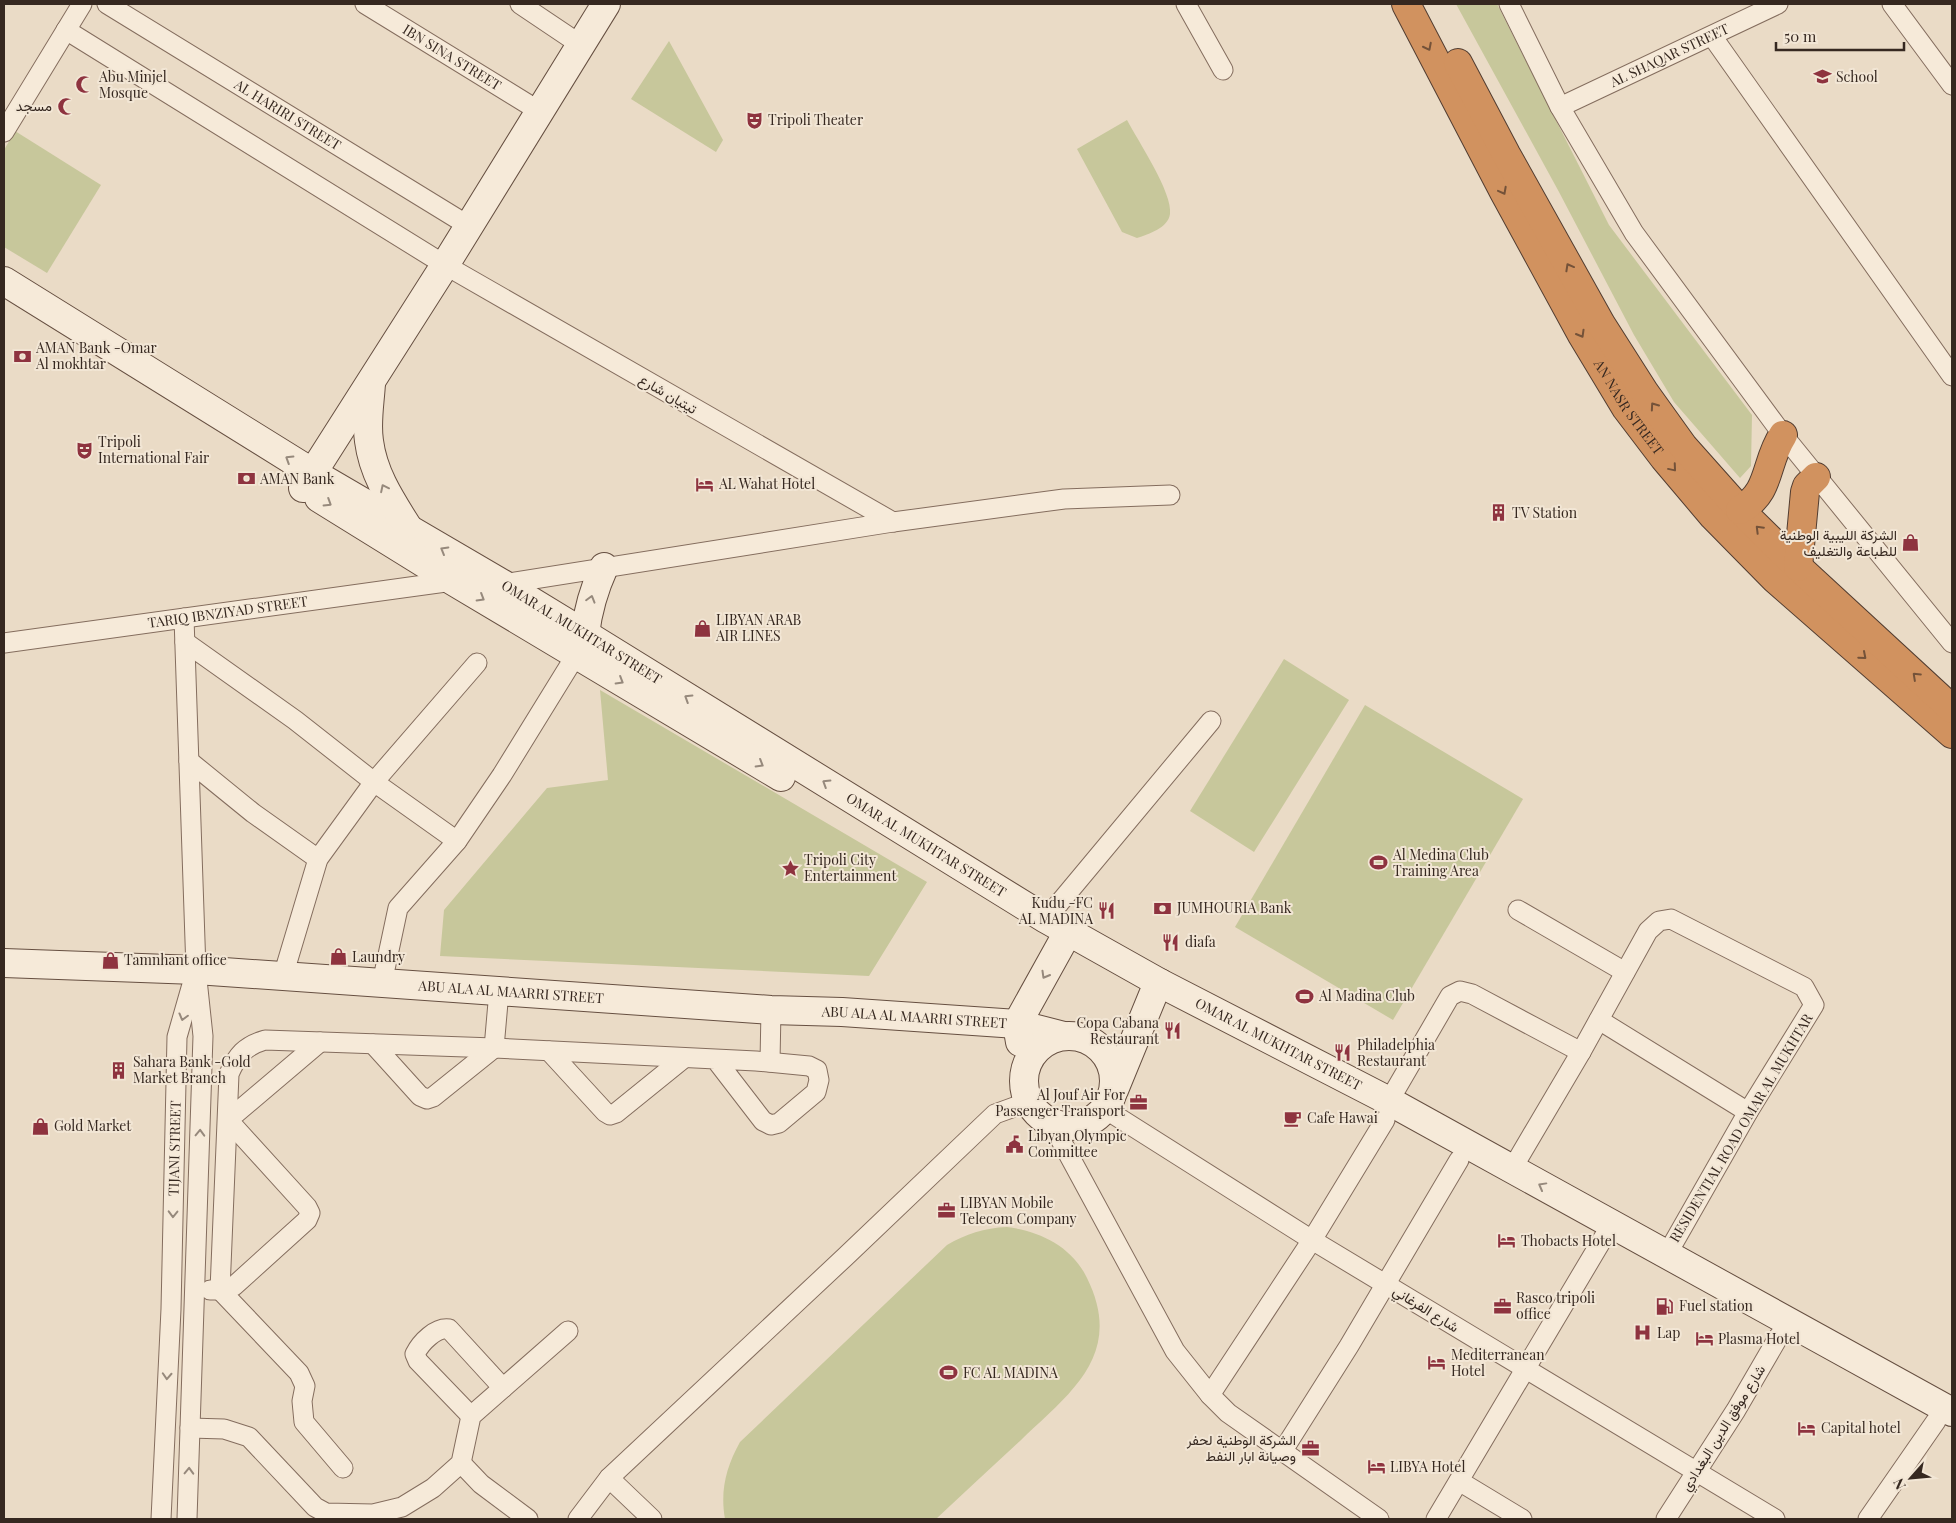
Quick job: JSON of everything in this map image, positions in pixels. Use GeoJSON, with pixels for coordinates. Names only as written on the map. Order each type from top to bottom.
{"type":"FeatureCollection","features":[{"type":"Feature","properties":{"kind":"highway","name":"AN NASR STREET"},"geometry":{"type":"LineString","coordinates":[[1406,4],[1504,192],[1582,335],[1632,415],[1713,516],[1775,580],[1952,734]]}},
{"type":"Feature","properties":{"kind":"highway","name":"AN NASR STREET"},"geometry":{"type":"LineString","coordinates":[[1427,4],[1506,154],[1601,324],[1645,393],[1683,446],[1740,510],[1798,567],[1952,709]]}},
{"type":"Feature","properties":{"kind":"highway"},"geometry":{"type":"LineString","coordinates":[[1740,510],[1756,498],[1762,489],[1773,451],[1783,436]]}},
{"type":"Feature","properties":{"kind":"highway"},"geometry":{"type":"LineString","coordinates":[[1798,567],[1805,492],[1807,486],[1816,477]]}},
{"type":"Feature","properties":{"kind":"main road"},"geometry":{"type":"LineString","coordinates":[[308,480],[606,4]]}},
{"type":"Feature","properties":{"kind":"main road","name":"OMAR AL MUKHTAR STREET"},"geometry":{"type":"LineString","coordinates":[[4,281],[308,480],[453,581],[580,644],[1157,989],[1387,1110],[1512,1170],[1607,1232],[1779,1336],[1947,1421]]}},
{"type":"Feature","properties":{"kind":"main road","name":"OMAR AL MUKHTAR STREET"},"geometry":{"type":"LineString","coordinates":[[4,302],[308,480],[409,529],[503,584],[580,644]]}},
{"type":"Feature","properties":{"kind":"main road"},"geometry":{"type":"LineString","coordinates":[[371,381],[369,441],[376,470],[386,493],[409,529]]}},
{"type":"Feature","properties":{"kind":"main road"},"geometry":{"type":"LineString","coordinates":[[580,644],[593,592],[604,567]]}},
{"type":"Feature","properties":{"kind":"main road"},"geometry":{"type":"LineString","coordinates":[[1059,932],[1017,1024],[1028,1102],[1042,1118],[1052,1124],[1076,1127],[1097,1118],[1110,1100],[1157,989]]}},
{"type":"Feature","properties":{"kind":"main road","name":"ABU ALA AL MAARRI STREET"},"geometry":{"type":"LineString","coordinates":[[4,963],[196,970],[771,1010],[842,1012],[1017,1024],[1064,1036]]}},
{"type":"Feature","properties":{"kind":"main road"},"geometry":{"type":"LineString","coordinates":[[1025,1070],[1030,1058],[1039,1047],[1050,1040],[1064,1036],[1078,1036],[1092,1042],[1103,1050],[1111,1063],[1115,1077],[1110,1100]]}},
{"type":"Feature","properties":{"kind":"main road","name":"OMAR AL MUKHTAR STREET"},"geometry":{"type":"LineString","coordinates":[[1387,1110],[1459,1160],[1607,1232],[1666,1256],[1947,1421]]}},
{"type":"Feature","properties":{"kind":"street"},"geometry":{"type":"LineString","coordinates":[[4,132],[10,110],[82,4]]}},
{"type":"Feature","properties":{"kind":"street","name":"AL HARIRI STREET"},"geometry":{"type":"LineString","coordinates":[[107,4],[468,226]]}},
{"type":"Feature","properties":{"kind":"street","name":"IBN SINA STREET"},"geometry":{"type":"LineString","coordinates":[[365,4],[539,111]]}},
{"type":"Feature","properties":{"kind":"street"},"geometry":{"type":"LineString","coordinates":[[520,4],[581,45]]}},
{"type":"Feature","properties":{"kind":"street"},"geometry":{"type":"LineString","coordinates":[[1186,4],[1223,70]]}},
{"type":"Feature","properties":{"kind":"street"},"geometry":{"type":"LineString","coordinates":[[1509,4],[1560,107],[1634,233],[1783,436],[1952,643]]}},
{"type":"Feature","properties":{"kind":"street","name":"AL SHAQAR STREET"},"geometry":{"type":"LineString","coordinates":[[1560,107],[1778,4]]}},
{"type":"Feature","properties":{"kind":"street"},"geometry":{"type":"LineString","coordinates":[[1892,4],[1952,85]]}},
{"type":"Feature","properties":{"kind":"street","name":"تيتيان شارع"},"geometry":{"type":"LineString","coordinates":[[66,30],[444,265],[893,522]]}},
{"type":"Feature","properties":{"kind":"street"},"geometry":{"type":"LineString","coordinates":[[1712,36],[1952,376]]}},
{"type":"Feature","properties":{"kind":"street"},"geometry":{"type":"LineString","coordinates":[[503,584],[893,522],[1064,498],[1170,495]]}},
{"type":"Feature","properties":{"kind":"street","name":"TARIQ IBNZIYAD STREET"},"geometry":{"type":"LineString","coordinates":[[4,643],[453,581]]}},
{"type":"Feature","properties":{"kind":"street"},"geometry":{"type":"LineString","coordinates":[[184,618],[196,970]]}},
{"type":"Feature","properties":{"kind":"street"},"geometry":{"type":"LineString","coordinates":[[185,642],[295,720],[374,782],[457,841]]}},
{"type":"Feature","properties":{"kind":"street"},"geometry":{"type":"LineString","coordinates":[[382,983],[398,908],[457,841],[502,775],[580,644]]}},
{"type":"Feature","properties":{"kind":"street"},"geometry":{"type":"LineString","coordinates":[[283,976],[318,858],[374,782],[477,663]]}},
{"type":"Feature","properties":{"kind":"street"},"geometry":{"type":"LineString","coordinates":[[1059,932],[1211,721]]}},
{"type":"Feature","properties":{"kind":"street"},"geometry":{"type":"LineString","coordinates":[[189,761],[253,813],[318,858]]}},
{"type":"Feature","properties":{"kind":"street"},"geometry":{"type":"LineString","coordinates":[[1518,910],[1625,972]]}},
{"type":"Feature","properties":{"kind":"street","name":"RESIDENTIAL ROAD OMAR AL MUKHTAR"},"geometry":{"type":"LineString","coordinates":[[1512,1170],[1581,1052],[1648,931],[1659,921],[1671,919],[1804,987],[1814,1005],[1748,1112],[1666,1256]]}},
{"type":"Feature","properties":{"kind":"street","name":"TIJANI STREET"},"geometry":{"type":"LineString","coordinates":[[161,1519],[170,1310],[177,1037],[196,970]]}},
{"type":"Feature","properties":{"kind":"street","name":"TIJANI STREET"},"geometry":{"type":"LineString","coordinates":[[187,1519],[203,1036],[196,970]]}},
{"type":"Feature","properties":{"kind":"street"},"geometry":{"type":"LineString","coordinates":[[373,1044],[420,1096],[427,1099],[433,1097],[494,1048],[499,991]]}},
{"type":"Feature","properties":{"kind":"street"},"geometry":{"type":"LineString","coordinates":[[1210,1395],[1312,1240],[1450,996],[1460,991],[1472,994],[1581,1052]]}},
{"type":"Feature","properties":{"kind":"street"},"geometry":{"type":"LineString","coordinates":[[770,1062],[771,1010]]}},
{"type":"Feature","properties":{"kind":"street"},"geometry":{"type":"LineString","coordinates":[[1598,1020],[1748,1112]]}},
{"type":"Feature","properties":{"kind":"street"},"geometry":{"type":"LineString","coordinates":[[343,1468],[304,1422],[302,1413],[304,1386],[299,1373],[220,1290],[230,1074],[235,1059],[243,1050],[265,1040],[494,1048],[770,1062],[808,1066],[817,1070],[819,1080],[816,1092],[779,1123],[771,1125],[763,1121],[716,1060]]}},
{"type":"Feature","properties":{"kind":"street"},"geometry":{"type":"LineString","coordinates":[[228,1120],[320,1042]]}},
{"type":"Feature","properties":{"kind":"street"},"geometry":{"type":"LineString","coordinates":[[549,1051],[605,1112],[610,1115],[616,1113],[684,1058]]}},
{"type":"Feature","properties":{"kind":"street","name":"شارع الفرغاني"},"geometry":{"type":"LineString","coordinates":[[1110,1100],[1312,1240],[1775,1519]]}},
{"type":"Feature","properties":{"kind":"street"},"geometry":{"type":"LineString","coordinates":[[578,1519],[609,1478],[846,1257],[995,1114],[1028,1102]]}},
{"type":"Feature","properties":{"kind":"street"},"geometry":{"type":"LineString","coordinates":[[194,1290],[220,1290],[234,1286],[307,1220],[310,1213],[307,1207],[228,1120]]}},
{"type":"Feature","properties":{"kind":"street"},"geometry":{"type":"LineString","coordinates":[[1052,1124],[1175,1351],[1210,1395],[1228,1413],[1379,1519]]}},
{"type":"Feature","properties":{"kind":"street"},"geometry":{"type":"LineString","coordinates":[[174,1158],[199,1160]]}},
{"type":"Feature","properties":{"kind":"street"},"geometry":{"type":"LineString","coordinates":[[1282,1452],[1349,1346],[1459,1160]]}},
{"type":"Feature","properties":{"kind":"street"},"geometry":{"type":"LineString","coordinates":[[1436,1519],[1607,1232]]}},
{"type":"Feature","properties":{"kind":"street"},"geometry":{"type":"LineString","coordinates":[[170,1310],[193,1311]]}},
{"type":"Feature","properties":{"kind":"street"},"geometry":{"type":"LineString","coordinates":[[470,1416],[418,1361],[415,1354],[437,1330],[449,1329],[503,1388]]}},
{"type":"Feature","properties":{"kind":"street"},"geometry":{"type":"LineString","coordinates":[[190,1428],[224,1429],[249,1437],[324,1516],[374,1516],[402,1508],[433,1488],[461,1463],[470,1416],[568,1331]]}},
{"type":"Feature","properties":{"kind":"street","name":"شارع موفق الدين البغدادي"},"geometry":{"type":"LineString","coordinates":[[1666,1519],[1736,1410],[1779,1336]]}},
{"type":"Feature","properties":{"kind":"street"},"geometry":{"type":"LineString","coordinates":[[1868,1519],[1947,1421]]}},
{"type":"Feature","properties":{"kind":"street"},"geometry":{"type":"LineString","coordinates":[[461,1463],[481,1484],[528,1519]]}},
{"type":"Feature","properties":{"kind":"street"},"geometry":{"type":"LineString","coordinates":[[609,1478],[652,1519]]}},
{"type":"Feature","properties":{"kind":"street"},"geometry":{"type":"LineString","coordinates":[[1459,1481],[1522,1519]]}},
{"type":"Feature","properties":{"kind":"green space"},"geometry":{"type":"Polygon","coordinates":[[[1456,4],[1497,4],[1609,225],[1752,415],[1751,466],[1740,478],[1674,402],[1634,335],[1559,192],[1456,4]]]}},
{"type":"Feature","properties":{"kind":"green space"},"geometry":{"type":"Polygon","coordinates":[[[669,41],[723,140],[716,152],[631,99],[669,41]]]}},
{"type":"Feature","properties":{"kind":"green space"},"geometry":{"type":"Polygon","coordinates":[[[1127,120],[1161,181],[1166,193],[1170,214],[1162,227],[1137,238],[1122,232],[1077,149],[1127,120]]]}},
{"type":"Feature","properties":{"kind":"green space"},"geometry":{"type":"Polygon","coordinates":[[[15,131],[101,185],[47,273],[4,247],[4,150],[15,131]]]}},
{"type":"Feature","properties":{"kind":"green space"},"geometry":{"type":"Polygon","coordinates":[[[1284,659],[1349,700],[1254,852],[1190,811],[1284,659]]]}},
{"type":"Feature","properties":{"kind":"green space"},"geometry":{"type":"Polygon","coordinates":[[[600,690],[927,882],[869,976],[440,956],[444,910],[547,788],[608,780],[600,690]]]}},
{"type":"Feature","properties":{"kind":"green space","name":"Al Medina Club Training Area"},"geometry":{"type":"Polygon","coordinates":[[[1365,705],[1523,799],[1393,1020],[1235,927],[1365,705]]]}},
{"type":"Feature","properties":{"kind":"green space","name":"FC AL MADINA"},"geometry":{"type":"Polygon","coordinates":[[[1007,1227],[1042,1236],[1064,1249],[1081,1267],[1097,1305],[1100,1329],[1096,1351],[1073,1389],[1057,1406],[936,1519],[725,1519],[723,1499],[725,1479],[740,1442],[947,1245],[976,1232],[1007,1227]]]}},
{"type":"Feature","properties":{"kind":"place","name":"School"},"geometry":{"type":"Point","coordinates":[1822,77]}},
{"type":"Feature","properties":{"kind":"place","name":"Abu Minjel Mosque"},"geometry":{"type":"Point","coordinates":[85,85]}},
{"type":"Feature","properties":{"kind":"place","name":"مسجد"},"geometry":{"type":"Point","coordinates":[66,106]}},
{"type":"Feature","properties":{"kind":"place","name":"Tripoli Theater"},"geometry":{"type":"Point","coordinates":[754,120]}},
{"type":"Feature","properties":{"kind":"place","name":"AMAN Bank -Omar Al mokhtar"},"geometry":{"type":"Point","coordinates":[22,356]}},
{"type":"Feature","properties":{"kind":"place","name":"Tripoli International Fair"},"geometry":{"type":"Point","coordinates":[84,450]}},
{"type":"Feature","properties":{"kind":"place","name":"AMAN Bank"},"geometry":{"type":"Point","coordinates":[246,479]}},
{"type":"Feature","properties":{"kind":"place","name":"AL Wahat Hotel"},"geometry":{"type":"Point","coordinates":[705,484]}},
{"type":"Feature","properties":{"kind":"place","name":"TV Station"},"geometry":{"type":"Point","coordinates":[1498,513]}},
{"type":"Feature","properties":{"kind":"place","name":"الشركة الليبية الوطنية للطباعة والتغليف"},"geometry":{"type":"Point","coordinates":[1911,543]}},
{"type":"Feature","properties":{"kind":"place","name":"LIBYAN ARAB AIR LINES"},"geometry":{"type":"Point","coordinates":[702,628]}},
{"type":"Feature","properties":{"kind":"place","name":"Al Medina Club Training Area"},"geometry":{"type":"Point","coordinates":[1379,863]}},
{"type":"Feature","properties":{"kind":"place","name":"Tripoli City Entertainment"},"geometry":{"type":"Point","coordinates":[790,868]}},
{"type":"Feature","properties":{"kind":"place","name":"JUMHOURIA Bank"},"geometry":{"type":"Point","coordinates":[1163,908]}},
{"type":"Feature","properties":{"kind":"place","name":"Kudu -FC AL MADINA"},"geometry":{"type":"Point","coordinates":[1107,911]}},
{"type":"Feature","properties":{"kind":"place","name":"diafa"},"geometry":{"type":"Point","coordinates":[1171,942]}},
{"type":"Feature","properties":{"kind":"place","name":"Laundry"},"geometry":{"type":"Point","coordinates":[338,957]}},
{"type":"Feature","properties":{"kind":"place","name":"Tamnhant office"},"geometry":{"type":"Point","coordinates":[110,960]}},
{"type":"Feature","properties":{"kind":"place","name":"Al Madina Club"},"geometry":{"type":"Point","coordinates":[1305,996]}},
{"type":"Feature","properties":{"kind":"place","name":"Copa Cabana Restaurant"},"geometry":{"type":"Point","coordinates":[1173,1031]}},
{"type":"Feature","properties":{"kind":"place","name":"Philadelphia Restaurant"},"geometry":{"type":"Point","coordinates":[1343,1053]}},
{"type":"Feature","properties":{"kind":"place","name":"Sahara Bank -Gold Market Branch"},"geometry":{"type":"Point","coordinates":[119,1070]}},
{"type":"Feature","properties":{"kind":"place","name":"Al Jouf Air For Passenger Transport"},"geometry":{"type":"Point","coordinates":[1139,1103]}},
{"type":"Feature","properties":{"kind":"place","name":"Cafe Hawai"},"geometry":{"type":"Point","coordinates":[1293,1118]}},
{"type":"Feature","properties":{"kind":"place","name":"Gold Market"},"geometry":{"type":"Point","coordinates":[40,1126]}},
{"type":"Feature","properties":{"kind":"place","name":"Libyan Olympic Committee"},"geometry":{"type":"Point","coordinates":[1014,1144]}},
{"type":"Feature","properties":{"kind":"place","name":"LIBYAN Mobile Telecom Company"},"geometry":{"type":"Point","coordinates":[946,1211]}},
{"type":"Feature","properties":{"kind":"place","name":"Thobacts Hotel"},"geometry":{"type":"Point","coordinates":[1507,1241]}},
{"type":"Feature","properties":{"kind":"place","name":"Rasco tripoli office"},"geometry":{"type":"Point","coordinates":[1502,1306]}},
{"type":"Feature","properties":{"kind":"place","name":"Fuel station"},"geometry":{"type":"Point","coordinates":[1665,1306]}},
{"type":"Feature","properties":{"kind":"place","name":"Lap"},"geometry":{"type":"Point","coordinates":[1643,1333]}},
{"type":"Feature","properties":{"kind":"place","name":"Plasma Hotel"},"geometry":{"type":"Point","coordinates":[1704,1339]}},
{"type":"Feature","properties":{"kind":"place","name":"Mediterranean Hotel"},"geometry":{"type":"Point","coordinates":[1437,1363]}},
{"type":"Feature","properties":{"kind":"place","name":"FC AL MADINA"},"geometry":{"type":"Point","coordinates":[949,1373]}},
{"type":"Feature","properties":{"kind":"place","name":"Capital hotel"},"geometry":{"type":"Point","coordinates":[1807,1428]}},
{"type":"Feature","properties":{"kind":"place","name":"الشركة الوطنية لحفر وصيانة ابار النفط"},"geometry":{"type":"Point","coordinates":[1310,1448]}},
{"type":"Feature","properties":{"kind":"place","name":"LIBYA Hotel"},"geometry":{"type":"Point","coordinates":[1376,1467]}}]}
